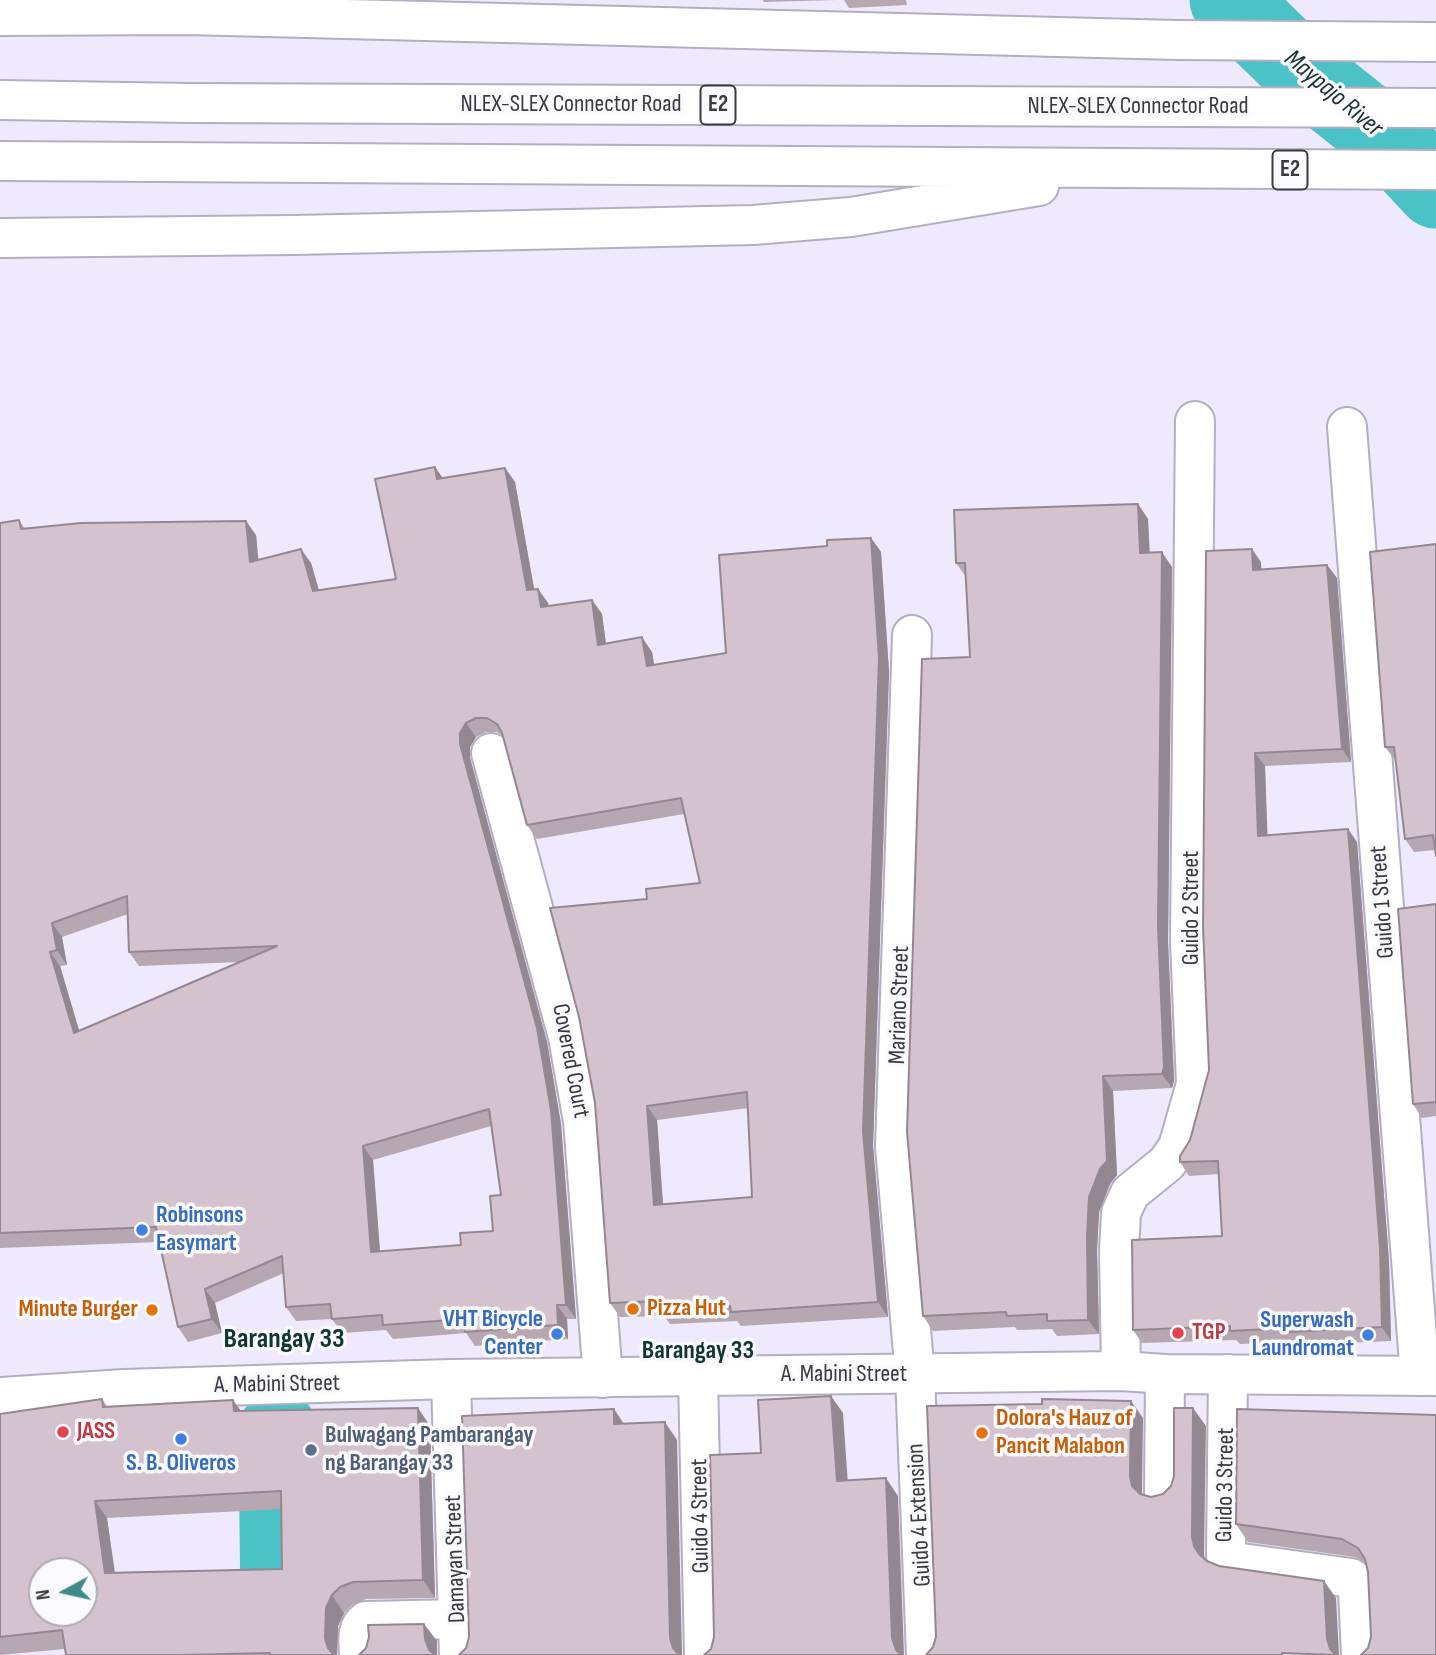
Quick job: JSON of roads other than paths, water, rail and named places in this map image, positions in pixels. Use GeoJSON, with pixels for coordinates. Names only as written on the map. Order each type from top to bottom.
{"type":"FeatureCollection","features":[{"type":"Feature","properties":{"kind":"main road"},"geometry":{"type":"LineString","coordinates":[[0,16],[187,15],[1177,40],[1436,42]]}},
{"type":"Feature","properties":{"kind":"main road","name":"NLEX-SLEX Connector Road"},"geometry":{"type":"LineString","coordinates":[[0,100],[1436,108]]}},
{"type":"Feature","properties":{"kind":"main road","name":"E2"},"geometry":{"type":"LineString","coordinates":[[0,161],[1436,170]]}},
{"type":"Feature","properties":{"kind":"main road"},"geometry":{"type":"LineString","coordinates":[[0,238],[753,225],[851,217],[1144,169]]}},
{"type":"Feature","properties":{"kind":"main road","name":"Guido 2 Street"},"geometry":{"type":"LineString","coordinates":[[1121,1371],[1121,1213],[1130,1193],[1167,1163],[1178,1147],[1196,1084],[1190,941],[1195,421]]}},
{"type":"Feature","properties":{"kind":"main road","name":"Guido 1 Street"},"geometry":{"type":"LineString","coordinates":[[1347,427],[1428,1376]]}},
{"type":"Feature","properties":{"kind":"main road","name":"Mariano Street"},"geometry":{"type":"LineString","coordinates":[[912,635],[895,1147],[915,1375]]}},
{"type":"Feature","properties":{"kind":"main road","name":"Covered Court"},"geometry":{"type":"LineString","coordinates":[[491,753],[568,1037],[583,1121],[603,1378]]}},
{"type":"Feature","properties":{"kind":"main road","name":"A. Mabini Street"},"geometry":{"type":"LineString","coordinates":[[0,1397],[124,1389],[451,1379],[1121,1371],[1166,1374],[1428,1376]]}},
{"type":"Feature","properties":{"kind":"main road"},"geometry":{"type":"LineString","coordinates":[[1164,1493],[1166,1374]]}},
{"type":"Feature","properties":{"kind":"main road","name":"Guido 3 Street"},"geometry":{"type":"LineString","coordinates":[[1228,1374],[1226,1555],[1234,1562],[1351,1578],[1358,1590],[1361,1655]]}},
{"type":"Feature","properties":{"kind":"main road","name":"Guido 4 Extension"},"geometry":{"type":"LineString","coordinates":[[915,1375],[926,1655]]}},
{"type":"Feature","properties":{"kind":"main road","name":"Guido 4 Street"},"geometry":{"type":"LineString","coordinates":[[698,1376],[704,1655]]}},
{"type":"Feature","properties":{"kind":"main road","name":"Damayan Street"},"geometry":{"type":"LineString","coordinates":[[451,1379],[458,1637]]}},
{"type":"Feature","properties":{"kind":"main road"},"geometry":{"type":"LineString","coordinates":[[359,1655],[358,1632],[360,1625],[366,1622],[458,1637]]}},
{"type":"Feature","properties":{"kind":"waterway","name":"Maypajo River"},"geometry":{"type":"LineString","coordinates":[[1229,0],[1304,73],[1395,145],[1436,189]]}},
{"type":"Feature","properties":{"kind":"waterway"},"geometry":{"type":"LineString","coordinates":[[278,1430],[278,1655]]}},
{"type":"Feature","properties":{"kind":"place","name":"Robinsons Easymart"},"geometry":{"type":"Point","coordinates":[142,1230]}},
{"type":"Feature","properties":{"kind":"place","name":"Pizza Hut"},"geometry":{"type":"Point","coordinates":[633,1309]}},
{"type":"Feature","properties":{"kind":"place","name":"Minute Burger"},"geometry":{"type":"Point","coordinates":[152,1310]}},
{"type":"Feature","properties":{"kind":"place","name":"TGP"},"geometry":{"type":"Point","coordinates":[1178,1333]}},
{"type":"Feature","properties":{"kind":"place","name":"VHT Bicycle Center"},"geometry":{"type":"Point","coordinates":[557,1334]}},
{"type":"Feature","properties":{"kind":"place","name":"Superwash Laundromat"},"geometry":{"type":"Point","coordinates":[1368,1335]}},
{"type":"Feature","properties":{"kind":"place","name":"JASS"},"geometry":{"type":"Point","coordinates":[63,1432]}},
{"type":"Feature","properties":{"kind":"place","name":"Dolora's Hauz of Pancit Malabon"},"geometry":{"type":"Point","coordinates":[982,1433]}},
{"type":"Feature","properties":{"kind":"place","name":"S. B. Oliveros"},"geometry":{"type":"Point","coordinates":[181,1439]}},
{"type":"Feature","properties":{"kind":"place","name":"Bulwagang Pambarangay ng Barangay 33"},"geometry":{"type":"Point","coordinates":[311,1450]}},
{"type":"Feature","properties":{"kind":"district","name":"Barangay 33"},"geometry":{"type":"Point","coordinates":[284,1340]}},
{"type":"Feature","properties":{"kind":"district","name":"Barangay 33"},"geometry":{"type":"Point","coordinates":[698,1351]}}]}
